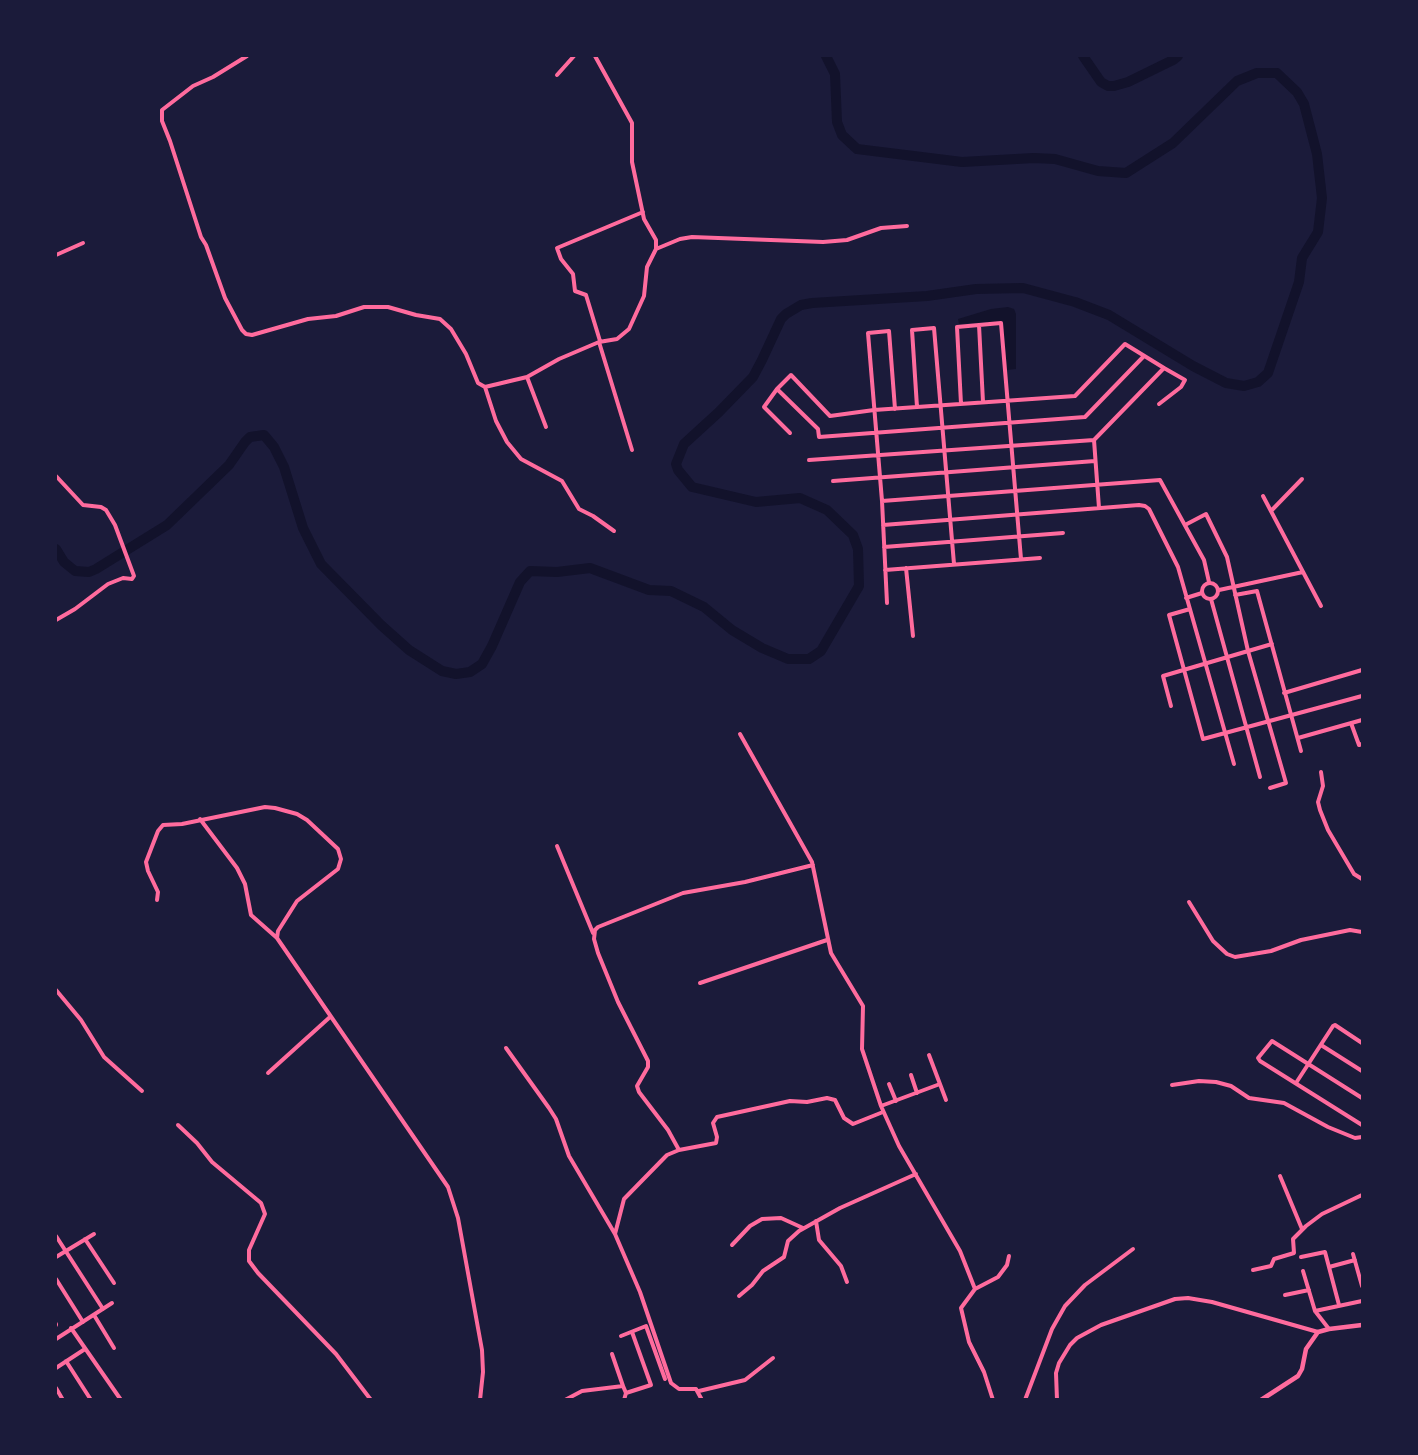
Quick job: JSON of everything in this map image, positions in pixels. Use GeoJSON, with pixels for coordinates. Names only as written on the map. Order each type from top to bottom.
{"type":"FeatureCollection","features":[{"type":"Feature","properties":{"kind":"street"},"geometry":{"type":"LineString","coordinates":[[248,56],[194,86],[162,110],[162,122],[201,237],[225,298],[242,330],[252,335],[308,319],[336,316],[364,307],[388,307],[440,319],[451,329],[466,354],[478,383],[485,387],[496,421],[507,442],[521,459],[562,481],[579,509],[614,531]]}},
{"type":"Feature","properties":{"kind":"street"},"geometry":{"type":"LineString","coordinates":[[557,75],[574,56]]}},
{"type":"Feature","properties":{"kind":"street"},"geometry":{"type":"LineString","coordinates":[[485,387],[526,377],[599,341],[617,339],[629,329],[644,296],[647,267],[656,249],[656,240],[645,222],[632,162],[632,123],[595,56]]}},
{"type":"Feature","properties":{"kind":"street"},"geometry":{"type":"LineString","coordinates":[[632,450],[586,296],[575,291],[573,275],[561,259],[557,248],[643,212]]}},
{"type":"Feature","properties":{"kind":"street"},"geometry":{"type":"LineString","coordinates":[[656,249],[680,239],[693,237],[823,242],[847,240],[881,228],[908,226]]}},
{"type":"Feature","properties":{"kind":"street"},"geometry":{"type":"LineString","coordinates":[[56,255],[83,243]]}},
{"type":"Feature","properties":{"kind":"street"},"geometry":{"type":"LineString","coordinates":[[961,404],[957,327],[1001,323],[1021,560]]}},
{"type":"Feature","properties":{"kind":"street"},"geometry":{"type":"LineString","coordinates":[[979,325],[983,402]]}},
{"type":"Feature","properties":{"kind":"street"},"geometry":{"type":"LineString","coordinates":[[917,407],[912,330],[934,328],[954,564]]}},
{"type":"Feature","properties":{"kind":"street"},"geometry":{"type":"LineString","coordinates":[[887,603],[882,501],[868,333],[889,331],[895,409]]}},
{"type":"Feature","properties":{"kind":"street"},"geometry":{"type":"LineString","coordinates":[[790,433],[764,407],[791,375],[830,416],[874,410],[1075,396],[1125,344],[1185,380],[1181,387],[1159,404]]}},
{"type":"Feature","properties":{"kind":"street"},"geometry":{"type":"LineString","coordinates":[[777,389],[818,429],[819,437],[1085,417],[1144,356]]}},
{"type":"Feature","properties":{"kind":"street"},"geometry":{"type":"LineString","coordinates":[[809,460],[1094,440],[1164,368]]}},
{"type":"Feature","properties":{"kind":"street"},"geometry":{"type":"LineString","coordinates":[[526,377],[546,427]]}},
{"type":"Feature","properties":{"kind":"street"},"geometry":{"type":"LineString","coordinates":[[1094,440],[1099,508]]}},
{"type":"Feature","properties":{"kind":"street"},"geometry":{"type":"LineString","coordinates":[[833,481],[1095,461]]}},
{"type":"Feature","properties":{"kind":"street"},"geometry":{"type":"LineString","coordinates":[[56,476],[84,506],[105,509],[115,525],[133,570],[132,579],[123,578],[108,584],[56,620]]}},
{"type":"Feature","properties":{"kind":"street"},"geometry":{"type":"LineString","coordinates":[[1271,511],[1302,479]]}},
{"type":"Feature","properties":{"kind":"street"},"geometry":{"type":"LineString","coordinates":[[882,501],[1160,480],[1204,560],[1209,582]]}},
{"type":"Feature","properties":{"kind":"street"},"geometry":{"type":"LineString","coordinates":[[1263,496],[1321,606]]}},
{"type":"Feature","properties":{"kind":"street"},"geometry":{"type":"LineString","coordinates":[[883,525],[1139,505],[1149,509],[1178,567],[1234,764]]}},
{"type":"Feature","properties":{"kind":"street"},"geometry":{"type":"LineString","coordinates":[[1185,525],[1206,514],[1227,556],[1248,651],[1286,783],[1270,788]]}},
{"type":"Feature","properties":{"kind":"street"},"geometry":{"type":"LineString","coordinates":[[884,547],[1063,533]]}},
{"type":"Feature","properties":{"kind":"street"},"geometry":{"type":"LineString","coordinates":[[885,570],[1040,558]]}},
{"type":"Feature","properties":{"kind":"street"},"geometry":{"type":"LineString","coordinates":[[906,568],[914,636]]}},
{"type":"Feature","properties":{"kind":"street"},"geometry":{"type":"LineString","coordinates":[[1219,590],[1233,585],[1303,572]]}},
{"type":"Feature","properties":{"kind":"street"},"geometry":{"type":"LineString","coordinates":[[1209,582],[1215,583],[1219,590],[1218,595],[1211,599],[1206,598],[1203,593],[1203,586],[1209,582]]}},
{"type":"Feature","properties":{"kind":"street"},"geometry":{"type":"LineString","coordinates":[[1235,595],[1257,591],[1301,751]]}},
{"type":"Feature","properties":{"kind":"street"},"geometry":{"type":"LineString","coordinates":[[1186,598],[1203,593]]}},
{"type":"Feature","properties":{"kind":"street"},"geometry":{"type":"LineString","coordinates":[[1211,599],[1260,777]]}},
{"type":"Feature","properties":{"kind":"street"},"geometry":{"type":"LineString","coordinates":[[1190,609],[1169,615],[1203,740],[1362,696]]}},
{"type":"Feature","properties":{"kind":"street"},"geometry":{"type":"LineString","coordinates":[[1170,706],[1163,676],[1272,645]]}},
{"type":"Feature","properties":{"kind":"street"},"geometry":{"type":"LineString","coordinates":[[1284,693],[1362,670]]}},
{"type":"Feature","properties":{"kind":"street"},"geometry":{"type":"LineString","coordinates":[[1298,738],[1362,720]]}},
{"type":"Feature","properties":{"kind":"street"},"geometry":{"type":"LineString","coordinates":[[1351,723],[1359,745],[1362,744]]}},
{"type":"Feature","properties":{"kind":"street"},"geometry":{"type":"LineString","coordinates":[[740,735],[791,821],[813,865],[827,940],[835,963],[862,1006],[862,1049],[881,1106],[893,1135],[960,1251],[975,1288],[974,1293],[961,1306],[961,1312],[969,1342],[984,1372],[993,1400]]}},
{"type":"Feature","properties":{"kind":"street"},"geometry":{"type":"LineString","coordinates":[[1321,772],[1323,786],[1318,802],[1324,820],[1354,874],[1362,879]]}},
{"type":"Feature","properties":{"kind":"street"},"geometry":{"type":"LineString","coordinates":[[157,900],[158,892],[146,861],[163,825],[182,824],[275,807],[307,820],[338,849],[341,859],[338,869],[297,902],[278,931],[277,938]]}},
{"type":"Feature","properties":{"kind":"street"},"geometry":{"type":"LineString","coordinates":[[200,819],[237,868],[245,884],[251,915],[277,938],[442,1176],[451,1193],[458,1218],[484,1359],[480,1400]]}},
{"type":"Feature","properties":{"kind":"street"},"geometry":{"type":"LineString","coordinates":[[557,846],[594,934],[598,953],[618,1002],[648,1061],[648,1067],[637,1086],[639,1092],[668,1130],[679,1150]]}},
{"type":"Feature","properties":{"kind":"street"},"geometry":{"type":"LineString","coordinates":[[594,934],[598,927],[683,893],[745,882],[813,865]]}},
{"type":"Feature","properties":{"kind":"street"},"geometry":{"type":"LineString","coordinates":[[1189,902],[1213,941],[1227,954],[1235,957],[1271,951],[1301,940],[1350,930],[1362,932]]}},
{"type":"Feature","properties":{"kind":"street"},"geometry":{"type":"LineString","coordinates":[[700,983],[827,940]]}},
{"type":"Feature","properties":{"kind":"street"},"geometry":{"type":"LineString","coordinates":[[56,990],[81,1020],[104,1057],[142,1091]]}},
{"type":"Feature","properties":{"kind":"street"},"geometry":{"type":"LineString","coordinates":[[268,1073],[330,1017]]}},
{"type":"Feature","properties":{"kind":"street"},"geometry":{"type":"LineString","coordinates":[[1296,1083],[1333,1026],[1335,1025],[1362,1043]]}},
{"type":"Feature","properties":{"kind":"street"},"geometry":{"type":"LineString","coordinates":[[1362,1098],[1272,1041],[1258,1058],[1260,1062],[1362,1125]]}},
{"type":"Feature","properties":{"kind":"street"},"geometry":{"type":"LineString","coordinates":[[1321,1045],[1362,1071]]}},
{"type":"Feature","properties":{"kind":"street"},"geometry":{"type":"LineString","coordinates":[[506,1048],[556,1119],[569,1156],[615,1234],[640,1292],[671,1383],[680,1389],[694,1388],[699,1391],[702,1400]]}},
{"type":"Feature","properties":{"kind":"street"},"geometry":{"type":"LineString","coordinates":[[929,1055],[946,1100]]}},
{"type":"Feature","properties":{"kind":"street"},"geometry":{"type":"LineString","coordinates":[[911,1075],[917,1093]]}},
{"type":"Feature","properties":{"kind":"street"},"geometry":{"type":"LineString","coordinates":[[1173,1085],[1199,1081],[1231,1086],[1249,1098],[1284,1103],[1328,1127],[1355,1138],[1362,1137]]}},
{"type":"Feature","properties":{"kind":"street"},"geometry":{"type":"LineString","coordinates":[[889,1084],[896,1101]]}},
{"type":"Feature","properties":{"kind":"street"},"geometry":{"type":"LineString","coordinates":[[881,1106],[940,1084]]}},
{"type":"Feature","properties":{"kind":"street"},"geometry":{"type":"LineString","coordinates":[[615,1234],[624,1199],[667,1155],[679,1150],[716,1143],[717,1137],[713,1123],[717,1117],[790,1101],[807,1102],[833,1098],[844,1118],[853,1124],[884,1112]]}},
{"type":"Feature","properties":{"kind":"street"},"geometry":{"type":"LineString","coordinates":[[178,1125],[212,1161],[261,1203],[265,1214],[249,1250],[249,1261],[325,1341],[371,1400]]}},
{"type":"Feature","properties":{"kind":"street"},"geometry":{"type":"LineString","coordinates":[[739,1296],[763,1271],[784,1257],[788,1241],[803,1228],[915,1174]]}},
{"type":"Feature","properties":{"kind":"street"},"geometry":{"type":"LineString","coordinates":[[1280,1176],[1302,1229]]}},
{"type":"Feature","properties":{"kind":"street"},"geometry":{"type":"LineString","coordinates":[[1253,1270],[1271,1266],[1274,1259],[1294,1253],[1293,1239],[1302,1229],[1322,1214],[1362,1195]]}},
{"type":"Feature","properties":{"kind":"street"},"geometry":{"type":"LineString","coordinates":[[732,1245],[750,1226],[762,1219],[781,1218],[803,1228]]}},
{"type":"Feature","properties":{"kind":"street"},"geometry":{"type":"LineString","coordinates":[[816,1221],[819,1240],[841,1266],[847,1282]]}},
{"type":"Feature","properties":{"kind":"street"},"geometry":{"type":"LineString","coordinates":[[56,1257],[94,1234]]}},
{"type":"Feature","properties":{"kind":"street"},"geometry":{"type":"LineString","coordinates":[[56,1236],[103,1309]]}},
{"type":"Feature","properties":{"kind":"street"},"geometry":{"type":"LineString","coordinates":[[86,1239],[114,1282]]}},
{"type":"Feature","properties":{"kind":"street"},"geometry":{"type":"LineString","coordinates":[[1025,1400],[1052,1329],[1065,1306],[1086,1285],[1133,1249]]}},
{"type":"Feature","properties":{"kind":"street"},"geometry":{"type":"LineString","coordinates":[[1301,1257],[1325,1252],[1340,1305]]}},
{"type":"Feature","properties":{"kind":"street"},"geometry":{"type":"LineString","coordinates":[[1353,1254],[1362,1286]]}},
{"type":"Feature","properties":{"kind":"street"},"geometry":{"type":"LineString","coordinates":[[975,1288],[998,1277],[1007,1265],[1010,1256]]}},
{"type":"Feature","properties":{"kind":"street"},"geometry":{"type":"LineString","coordinates":[[1329,1267],[1355,1260]]}},
{"type":"Feature","properties":{"kind":"street"},"geometry":{"type":"LineString","coordinates":[[1303,1271],[1315,1311],[1329,1329]]}},
{"type":"Feature","properties":{"kind":"street"},"geometry":{"type":"LineString","coordinates":[[56,1279],[83,1322]]}},
{"type":"Feature","properties":{"kind":"street"},"geometry":{"type":"LineString","coordinates":[[1285,1295],[1309,1290]]}},
{"type":"Feature","properties":{"kind":"street"},"geometry":{"type":"LineString","coordinates":[[1057,1400],[1056,1373],[1065,1353],[1077,1338],[1101,1325],[1175,1299],[1188,1298],[1212,1302],[1318,1332],[1362,1324]]}},
{"type":"Feature","properties":{"kind":"street"},"geometry":{"type":"LineString","coordinates":[[1315,1311],[1362,1300]]}},
{"type":"Feature","properties":{"kind":"street"},"geometry":{"type":"LineString","coordinates":[[56,1339],[112,1303]]}},
{"type":"Feature","properties":{"kind":"street"},"geometry":{"type":"LineString","coordinates":[[94,1315],[114,1348]]}},
{"type":"Feature","properties":{"kind":"street"},"geometry":{"type":"LineString","coordinates":[[621,1336],[646,1326],[666,1379]]}},
{"type":"Feature","properties":{"kind":"street"},"geometry":{"type":"LineString","coordinates":[[71,1328],[121,1400]]}},
{"type":"Feature","properties":{"kind":"street"},"geometry":{"type":"LineString","coordinates":[[626,1393],[651,1384],[632,1332]]}},
{"type":"Feature","properties":{"kind":"street"},"geometry":{"type":"LineString","coordinates":[[1263,1399],[1298,1376],[1302,1369],[1306,1349],[1318,1332]]}},
{"type":"Feature","properties":{"kind":"street"},"geometry":{"type":"LineString","coordinates":[[56,1368],[85,1348]]}},
{"type":"Feature","properties":{"kind":"street"},"geometry":{"type":"LineString","coordinates":[[612,1354],[626,1393],[624,1400]]}},
{"type":"Feature","properties":{"kind":"street"},"geometry":{"type":"LineString","coordinates":[[699,1391],[745,1380],[773,1358]]}},
{"type":"Feature","properties":{"kind":"street"},"geometry":{"type":"LineString","coordinates":[[66,1361],[90,1400]]}},
{"type":"Feature","properties":{"kind":"street"},"geometry":{"type":"LineString","coordinates":[[565,1400],[582,1391],[623,1386]]}},
{"type":"Feature","properties":{"kind":"street"},"geometry":{"type":"LineString","coordinates":[[56,1388],[63,1400]]}},
{"type":"Feature","properties":{"kind":"shaded area"},"geometry":{"type":"Polygon","coordinates":[[[1008,307],[1014,309],[1016,314],[1016,369],[1007,370],[1003,321],[959,324],[958,319],[991,309],[1008,307]]]}},
{"type":"Feature","properties":{"kind":"waterway"},"geometry":{"type":"LineString","coordinates":[[56,549],[64,562],[75,571],[89,572],[96,569],[167,525],[229,465],[250,437],[264,435],[274,447],[284,467],[303,528],[321,564],[409,650],[442,671],[456,674],[470,672],[482,664],[520,582],[530,571],[557,572],[590,568],[649,590],[671,591],[704,607],[732,630],[762,648],[788,659],[809,659],[821,651],[859,586],[858,549],[853,535],[827,510],[800,498],[756,502],[692,487],[676,464],[684,444],[753,377],[781,319],[786,314],[801,305],[812,303],[927,296],[976,289],[1023,288],[1075,302],[1109,315],[1193,366],[1226,383],[1244,386],[1258,382],[1268,373],[1299,282],[1302,258],[1318,232],[1322,198],[1317,154],[1304,104],[1297,92],[1277,73],[1257,73],[1237,81],[1173,143],[1126,173],[1098,171],[1055,159],[962,162],[857,149],[842,135],[837,122],[835,74],[826,56]]}},
{"type":"Feature","properties":{"kind":"waterway"},"geometry":{"type":"LineString","coordinates":[[1083,56],[1101,82],[1108,86],[1128,82],[1178,56]]}}]}
